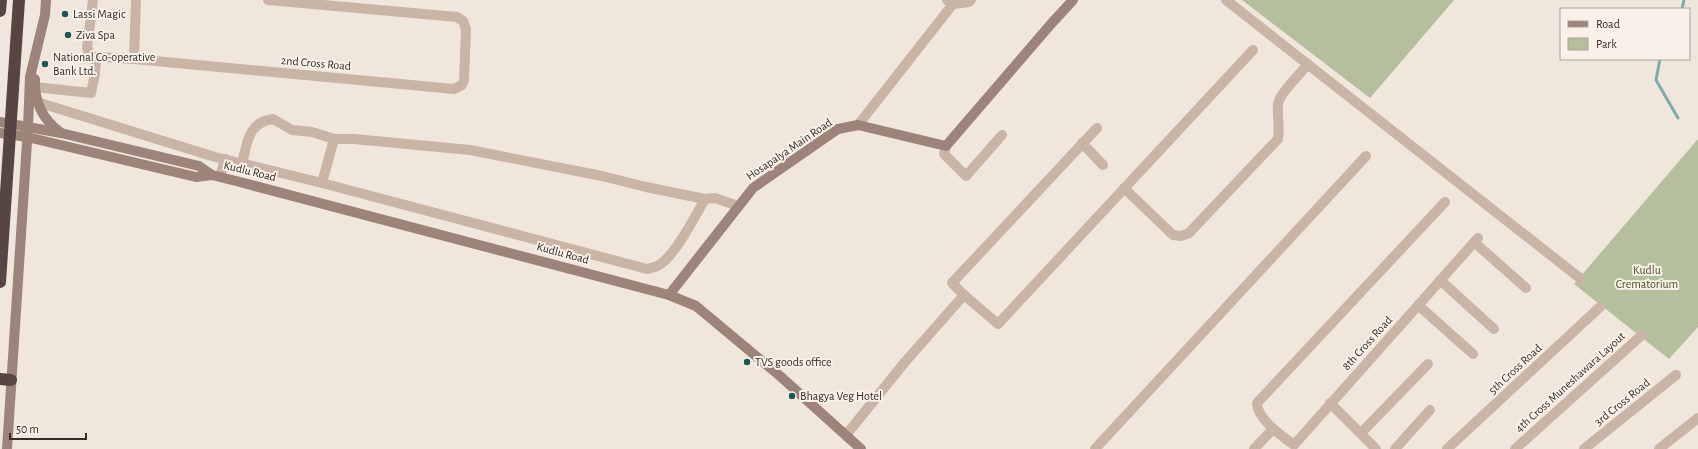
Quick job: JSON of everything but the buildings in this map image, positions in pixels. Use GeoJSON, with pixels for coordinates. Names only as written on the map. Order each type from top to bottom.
{"type":"FeatureCollection","features":[{"type":"Feature","properties":{"kind":"highway"},"geometry":{"type":"LineString","coordinates":[[0,11],[1,0]]}},
{"type":"Feature","properties":{"kind":"highway"},"geometry":{"type":"LineString","coordinates":[[0,183],[12,0]]}},
{"type":"Feature","properties":{"kind":"highway"},"geometry":{"type":"LineString","coordinates":[[0,282],[5,128],[19,0]]}},
{"type":"Feature","properties":{"kind":"street"},"geometry":{"type":"LineString","coordinates":[[7,449],[5,379],[28,132],[30,77],[45,15],[46,0]]}},
{"type":"Feature","properties":{"kind":"street"},"geometry":{"type":"LineString","coordinates":[[35,87],[91,93],[95,74],[96,57],[90,55],[87,48],[93,0]]}},
{"type":"Feature","properties":{"kind":"street"},"geometry":{"type":"LineString","coordinates":[[134,59],[136,0]]}},
{"type":"Feature","properties":{"kind":"street","name":"2nd Cross Road"},"geometry":{"type":"LineString","coordinates":[[96,57],[134,59],[454,88],[462,85],[464,80],[466,29],[457,17],[268,0]]}},
{"type":"Feature","properties":{"kind":"street"},"geometry":{"type":"LineString","coordinates":[[858,125],[950,2],[969,2],[970,0]]}},
{"type":"Feature","properties":{"kind":"street"},"geometry":{"type":"LineString","coordinates":[[1002,135],[966,176],[944,154],[946,146],[1073,0]]}},
{"type":"Feature","properties":{"kind":"street"},"geometry":{"type":"LineString","coordinates":[[1226,0],[1581,279]]}},
{"type":"Feature","properties":{"kind":"street"},"geometry":{"type":"LineString","coordinates":[[1097,128],[952,283],[998,324],[1253,50]]}},
{"type":"Feature","properties":{"kind":"street"},"geometry":{"type":"LineString","coordinates":[[35,57],[35,87],[37,102],[45,119],[62,133]]}},
{"type":"Feature","properties":{"kind":"street"},"geometry":{"type":"LineString","coordinates":[[1124,188],[1173,235],[1181,236],[1189,233],[1278,139],[1280,128],[1278,102],[1308,64]]}},
{"type":"Feature","properties":{"kind":"street"},"geometry":{"type":"LineString","coordinates":[[37,102],[242,164],[322,183],[647,269],[658,266],[666,260],[686,233],[705,199]]}},
{"type":"Feature","properties":{"kind":"street"},"geometry":{"type":"LineString","coordinates":[[242,164],[251,132],[263,121],[274,119],[292,130],[312,132],[334,139],[354,138],[470,150],[602,176],[705,199],[715,198],[738,206]]}},
{"type":"Feature","properties":{"kind":"street","name":"Hosapalya Main Road"},"geometry":{"type":"LineString","coordinates":[[669,295],[752,188],[835,131],[858,125],[946,146]]}},
{"type":"Feature","properties":{"kind":"street","name":"Kudlu Road"},"geometry":{"type":"LineString","coordinates":[[5,128],[28,132],[196,177],[216,176]]}},
{"type":"Feature","properties":{"kind":"street","name":"Kudlu Road"},"geometry":{"type":"LineString","coordinates":[[28,132],[62,133],[200,166],[216,176],[669,295],[696,306],[780,376],[846,435],[855,447]]}},
{"type":"Feature","properties":{"kind":"street"},"geometry":{"type":"LineString","coordinates":[[322,183],[334,139]]}},
{"type":"Feature","properties":{"kind":"street"},"geometry":{"type":"LineString","coordinates":[[1082,143],[1103,166]]}},
{"type":"Feature","properties":{"kind":"street"},"geometry":{"type":"LineString","coordinates":[[1095,449],[1366,156]]}},
{"type":"Feature","properties":{"kind":"street"},"geometry":{"type":"LineString","coordinates":[[216,176],[225,159]]}},
{"type":"Feature","properties":{"kind":"street"},"geometry":{"type":"LineString","coordinates":[[1254,449],[1273,429],[1257,409],[1257,403],[1445,202]]}},
{"type":"Feature","properties":{"kind":"street","name":"8th Cross Road"},"geometry":{"type":"LineString","coordinates":[[1273,429],[1294,445],[1476,240],[1526,288]]}},
{"type":"Feature","properties":{"kind":"street"},"geometry":{"type":"LineString","coordinates":[[1440,280],[1494,329]]}},
{"type":"Feature","properties":{"kind":"street"},"geometry":{"type":"LineString","coordinates":[[846,435],[905,362],[964,295]]}},
{"type":"Feature","properties":{"kind":"street"},"geometry":{"type":"LineString","coordinates":[[1418,305],[1473,354]]}},
{"type":"Feature","properties":{"kind":"street","name":"5th Cross Road"},"geometry":{"type":"LineString","coordinates":[[1447,449],[1600,307]]}},
{"type":"Feature","properties":{"kind":"street","name":"4th Cross Muneshawara Layout"},"geometry":{"type":"LineString","coordinates":[[1515,449],[1642,335]]}},
{"type":"Feature","properties":{"kind":"street"},"geometry":{"type":"LineString","coordinates":[[1361,434],[1428,364]]}},
{"type":"Feature","properties":{"kind":"street","name":"3rd Cross Road"},"geometry":{"type":"LineString","coordinates":[[1584,449],[1676,375]]}},
{"type":"Feature","properties":{"kind":"street"},"geometry":{"type":"LineString","coordinates":[[1330,403],[1376,449]]}},
{"type":"Feature","properties":{"kind":"street"},"geometry":{"type":"LineString","coordinates":[[1395,449],[1430,410]]}},
{"type":"Feature","properties":{"kind":"street"},"geometry":{"type":"LineString","coordinates":[[1659,449],[1698,418]]}},
{"type":"Feature","properties":{"kind":"green space"},"geometry":{"type":"Polygon","coordinates":[[[1242,0],[1454,0],[1370,98],[1242,0]]]}},
{"type":"Feature","properties":{"kind":"green space","name":"Kudlu Crematorium"},"geometry":{"type":"Polygon","coordinates":[[[1698,139],[1698,327],[1669,359],[1574,284],[1698,139]]]}},
{"type":"Feature","properties":{"kind":"waterway"},"geometry":{"type":"LineString","coordinates":[[1682,8],[1684,0]]}},
{"type":"Feature","properties":{"kind":"waterway"},"geometry":{"type":"LineString","coordinates":[[1660,60],[1656,80],[1678,118]]}},
{"type":"Feature","properties":{"kind":"place","name":"Lassi Magic"},"geometry":{"type":"Point","coordinates":[65,14]}},
{"type":"Feature","properties":{"kind":"place","name":"Ziva Spa"},"geometry":{"type":"Point","coordinates":[68,35]}},
{"type":"Feature","properties":{"kind":"place","name":"National Co-operative Bank Ltd."},"geometry":{"type":"Point","coordinates":[45,64]}},
{"type":"Feature","properties":{"kind":"place","name":"TVS goods office"},"geometry":{"type":"Point","coordinates":[747,362]}},
{"type":"Feature","properties":{"kind":"place","name":"Bhagya Veg Hotel"},"geometry":{"type":"Point","coordinates":[792,396]}}]}
